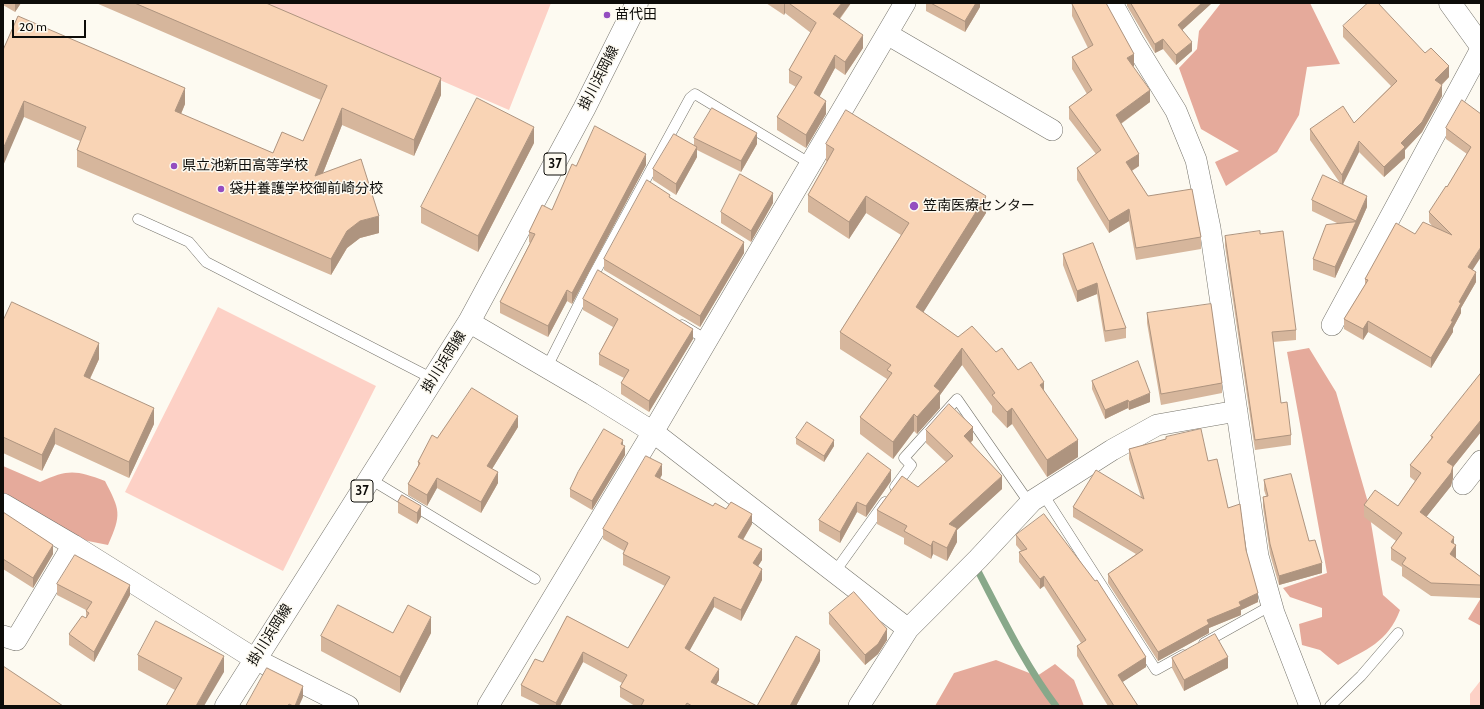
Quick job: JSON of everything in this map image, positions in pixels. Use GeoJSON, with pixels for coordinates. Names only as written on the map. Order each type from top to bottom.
{"type":"FeatureCollection","features":[{"type":"Feature","properties":{"kind":"main road","name":"掛川浜岡線"},"geometry":{"type":"LineString","coordinates":[[226,706],[469,322],[584,109],[637,3]]}},
{"type":"Feature","properties":{"kind":"main road"},"geometry":{"type":"LineString","coordinates":[[1450,3],[1481,46]]}},
{"type":"Feature","properties":{"kind":"street"},"geometry":{"type":"LineString","coordinates":[[488,706],[707,340],[754,252],[811,164],[905,3]]}},
{"type":"Feature","properties":{"kind":"street"},"geometry":{"type":"LineString","coordinates":[[1112,3],[1132,41],[1176,111],[1196,160],[1210,228],[1258,556],[1272,605],[1310,706]]}},
{"type":"Feature","properties":{"kind":"street"},"geometry":{"type":"LineString","coordinates":[[887,34],[1052,130]]}},
{"type":"Feature","properties":{"kind":"street"},"geometry":{"type":"LineString","coordinates":[[1332,325],[1481,49]]}},
{"type":"Feature","properties":{"kind":"street"},"geometry":{"type":"LineString","coordinates":[[469,322],[653,432],[908,629]]}},
{"type":"Feature","properties":{"kind":"street"},"geometry":{"type":"LineString","coordinates":[[859,706],[908,629],[1036,499],[1112,450],[1157,425],[1237,411]]}},
{"type":"Feature","properties":{"kind":"street"},"geometry":{"type":"LineString","coordinates":[[1463,484],[1481,461]]}},
{"type":"Feature","properties":{"kind":"street"},"geometry":{"type":"LineString","coordinates":[[3,504],[73,545],[255,659],[348,706]]}},
{"type":"Feature","properties":{"kind":"street"},"geometry":{"type":"LineString","coordinates":[[3,636],[16,640],[73,545]]}},
{"type":"Feature","properties":{"kind":"lane"},"geometry":{"type":"LineString","coordinates":[[547,368],[648,184],[690,98],[695,94],[811,164]]}},
{"type":"Feature","properties":{"kind":"lane"},"geometry":{"type":"LineString","coordinates":[[138,219],[189,242],[206,262],[433,379]]}},
{"type":"Feature","properties":{"kind":"lane"},"geometry":{"type":"LineString","coordinates":[[674,320],[707,340]]}},
{"type":"Feature","properties":{"kind":"lane"},"geometry":{"type":"LineString","coordinates":[[834,573],[911,465],[904,458],[957,399],[1036,499],[1156,670],[1272,605]]}},
{"type":"Feature","properties":{"kind":"lane"},"geometry":{"type":"LineString","coordinates":[[370,478],[535,579]]}},
{"type":"Feature","properties":{"kind":"lane"},"geometry":{"type":"LineString","coordinates":[[1330,706],[1361,676],[1398,632]]}},
{"type":"Feature","properties":{"kind":"shaded area"},"geometry":{"type":"Polygon","coordinates":[[[262,3],[551,3],[509,110],[262,3]]]}},
{"type":"Feature","properties":{"kind":"shaded area"},"geometry":{"type":"Polygon","coordinates":[[[1221,3],[1310,3],[1340,64],[1307,67],[1299,115],[1277,152],[1226,186],[1215,162],[1239,151],[1201,129],[1179,68],[1197,49],[1199,31],[1221,3]]]}},
{"type":"Feature","properties":{"kind":"shaded area"},"geometry":{"type":"Polygon","coordinates":[[[218,307],[376,386],[283,571],[125,492],[218,307]]]}},
{"type":"Feature","properties":{"kind":"shaded area"},"geometry":{"type":"Polygon","coordinates":[[[1309,348],[1336,392],[1367,499],[1383,595],[1400,610],[1395,621],[1382,638],[1367,649],[1338,665],[1320,650],[1302,645],[1299,624],[1322,617],[1322,608],[1290,597],[1283,588],[1327,573],[1287,352],[1309,348]]]}},
{"type":"Feature","properties":{"kind":"shaded area"},"geometry":{"type":"Polygon","coordinates":[[[3,466],[40,482],[58,475],[72,472],[105,481],[114,499],[117,512],[116,526],[108,545],[78,539],[3,499],[3,466]]]}},
{"type":"Feature","properties":{"kind":"shaded area"},"geometry":{"type":"Polygon","coordinates":[[[1481,598],[1481,626],[1468,619],[1481,598]]]}},
{"type":"Feature","properties":{"kind":"shaded area"},"geometry":{"type":"Polygon","coordinates":[[[996,660],[1037,676],[1055,664],[1074,680],[1084,706],[935,706],[954,673],[996,660]]]}},
{"type":"Feature","properties":{"kind":"shaded area"},"geometry":{"type":"Polygon","coordinates":[[[1481,680],[1481,706],[1470,706],[1470,694],[1481,680]]]}},
{"type":"Feature","properties":{"kind":"building"},"geometry":{"type":"Polygon","coordinates":[[[135,3],[266,3],[441,78],[414,140],[342,108],[315,176],[361,159],[379,216],[360,221],[347,231],[331,259],[77,150],[86,127],[24,101],[3,149],[3,50],[18,16],[185,88],[175,111],[273,153],[282,132],[303,141],[327,86],[135,3]]]}},
{"type":"Feature","properties":{"kind":"building"},"geometry":{"type":"Polygon","coordinates":[[[789,3],[842,3],[833,14],[863,35],[845,62],[835,55],[814,93],[826,101],[806,135],[777,117],[802,77],[789,70],[816,23],[789,3]]]}},
{"type":"Feature","properties":{"kind":"building"},"geometry":{"type":"Polygon","coordinates":[[[931,3],[976,3],[965,21],[931,3]]]}},
{"type":"Feature","properties":{"kind":"building"},"geometry":{"type":"Polygon","coordinates":[[[1106,3],[1134,54],[1127,58],[1150,90],[1116,115],[1139,154],[1126,162],[1148,196],[1192,189],[1201,237],[1136,248],[1129,209],[1109,221],[1077,168],[1101,150],[1069,107],[1092,90],[1072,57],[1093,45],[1072,4],[1106,3]]]}},
{"type":"Feature","properties":{"kind":"building"},"geometry":{"type":"Polygon","coordinates":[[[1131,3],[1202,3],[1178,25],[1192,42],[1176,55],[1163,39],[1155,44],[1131,3]]]}},
{"type":"Feature","properties":{"kind":"building"},"geometry":{"type":"Polygon","coordinates":[[[1368,3],[1378,3],[1425,53],[1431,48],[1449,66],[1435,80],[1442,85],[1422,122],[1401,143],[1405,147],[1384,167],[1359,141],[1342,175],[1310,129],[1343,106],[1354,123],[1397,81],[1343,26],[1368,3]]]}},
{"type":"Feature","properties":{"kind":"building"},"geometry":{"type":"Polygon","coordinates":[[[477,98],[534,127],[478,236],[421,207],[477,98]]]}},
{"type":"Feature","properties":{"kind":"building"},"geometry":{"type":"Polygon","coordinates":[[[1462,100],[1481,114],[1481,247],[1468,267],[1476,272],[1459,302],[1461,303],[1451,321],[1453,321],[1431,358],[1368,321],[1363,329],[1344,319],[1368,280],[1365,279],[1396,223],[1415,234],[1423,222],[1452,235],[1429,212],[1446,186],[1447,187],[1471,147],[1446,128],[1462,100]]]}},
{"type":"Feature","properties":{"kind":"building"},"geometry":{"type":"Polygon","coordinates":[[[712,108],[757,133],[741,161],[694,138],[712,108]]]}},
{"type":"Feature","properties":{"kind":"building"},"geometry":{"type":"Polygon","coordinates":[[[846,110],[986,196],[916,307],[958,337],[972,326],[996,352],[1002,348],[1018,370],[1031,362],[1044,382],[1040,385],[1078,440],[1047,460],[1012,408],[1007,412],[992,395],[995,393],[962,348],[934,386],[940,391],[917,417],[914,414],[893,442],[860,417],[892,373],[887,370],[891,365],[840,332],[909,223],[866,196],[849,222],[808,195],[834,149],[826,144],[846,110]]]}},
{"type":"Feature","properties":{"kind":"building"},"geometry":{"type":"Polygon","coordinates":[[[595,126],[646,154],[572,293],[567,290],[548,326],[500,302],[535,234],[529,232],[542,205],[552,210],[572,164],[576,166],[595,126]]]}},
{"type":"Feature","properties":{"kind":"building"},"geometry":{"type":"Polygon","coordinates":[[[674,134],[697,147],[676,184],[653,169],[674,134]]]}},
{"type":"Feature","properties":{"kind":"building"},"geometry":{"type":"Polygon","coordinates":[[[740,174],[773,193],[751,231],[721,212],[740,174]]]}},
{"type":"Feature","properties":{"kind":"building"},"geometry":{"type":"Polygon","coordinates":[[[1323,175],[1367,196],[1356,221],[1312,200],[1323,175]]]}},
{"type":"Feature","properties":{"kind":"building"},"geometry":{"type":"Polygon","coordinates":[[[647,180],[670,195],[669,197],[744,242],[700,316],[604,259],[647,180]]]}},
{"type":"Feature","properties":{"kind":"building"},"geometry":{"type":"Polygon","coordinates":[[[1356,222],[1335,267],[1313,259],[1326,225],[1356,222]]]}},
{"type":"Feature","properties":{"kind":"building"},"geometry":{"type":"Polygon","coordinates":[[[1260,231],[1260,234],[1283,231],[1296,330],[1272,332],[1281,403],[1287,402],[1291,435],[1255,440],[1225,236],[1260,231]]]}},
{"type":"Feature","properties":{"kind":"building"},"geometry":{"type":"Polygon","coordinates":[[[1093,243],[1126,328],[1105,331],[1097,283],[1077,291],[1063,254],[1093,243]]]}},
{"type":"Feature","properties":{"kind":"building"},"geometry":{"type":"Polygon","coordinates":[[[598,270],[693,329],[649,401],[621,383],[629,370],[599,354],[618,319],[583,299],[598,270]]]}},
{"type":"Feature","properties":{"kind":"building"},"geometry":{"type":"Polygon","coordinates":[[[12,302],[99,343],[84,376],[154,408],[129,462],[55,428],[42,455],[3,437],[3,321],[12,302]]]}},
{"type":"Feature","properties":{"kind":"building"},"geometry":{"type":"Polygon","coordinates":[[[1211,304],[1222,383],[1161,394],[1147,313],[1211,304]]]}},
{"type":"Feature","properties":{"kind":"building"},"geometry":{"type":"Polygon","coordinates":[[[1138,361],[1150,393],[1129,402],[1128,400],[1105,410],[1092,381],[1138,361]]]}},
{"type":"Feature","properties":{"kind":"building"},"geometry":{"type":"Polygon","coordinates":[[[1481,373],[1481,420],[1447,462],[1453,466],[1451,473],[1420,512],[1454,537],[1451,542],[1456,545],[1450,554],[1481,577],[1481,585],[1431,583],[1402,564],[1406,558],[1391,548],[1402,533],[1364,505],[1375,490],[1398,506],[1421,473],[1410,465],[1481,373]]]}},
{"type":"Feature","properties":{"kind":"building"},"geometry":{"type":"Polygon","coordinates":[[[472,388],[518,416],[487,466],[498,472],[481,502],[437,478],[427,495],[408,484],[420,463],[418,462],[432,435],[437,438],[472,388]]]}},
{"type":"Feature","properties":{"kind":"building"},"geometry":{"type":"Polygon","coordinates":[[[949,404],[973,427],[964,436],[1002,476],[949,524],[957,528],[947,548],[933,541],[931,546],[904,531],[907,526],[877,510],[902,476],[918,487],[953,456],[926,430],[949,404]]]}},
{"type":"Feature","properties":{"kind":"building"},"geometry":{"type":"Polygon","coordinates":[[[807,422],[834,440],[824,456],[796,438],[807,422]]]}},
{"type":"Feature","properties":{"kind":"building"},"geometry":{"type":"Polygon","coordinates":[[[604,429],[623,440],[621,444],[625,446],[592,501],[570,489],[578,472],[604,429]]]}},
{"type":"Feature","properties":{"kind":"building"},"geometry":{"type":"Polygon","coordinates":[[[1201,429],[1208,461],[1217,459],[1228,508],[1240,504],[1246,550],[1258,593],[1239,602],[1241,606],[1207,620],[1209,624],[1158,652],[1108,574],[1143,550],[1073,507],[1096,470],[1144,499],[1129,449],[1166,439],[1166,437],[1201,429]]]}},
{"type":"Feature","properties":{"kind":"building"},"geometry":{"type":"Polygon","coordinates":[[[868,453],[891,470],[866,506],[857,502],[840,532],[819,520],[868,453]]]}},
{"type":"Feature","properties":{"kind":"building"},"geometry":{"type":"Polygon","coordinates":[[[646,456],[662,464],[655,476],[713,506],[715,503],[726,509],[731,502],[752,514],[738,537],[762,549],[753,563],[762,569],[741,610],[714,597],[685,648],[719,669],[711,682],[757,706],[692,706],[687,703],[685,706],[641,706],[644,700],[620,687],[627,675],[583,652],[556,703],[521,685],[535,659],[543,662],[567,616],[628,648],[670,577],[623,554],[628,543],[603,529],[646,456]]]}},
{"type":"Feature","properties":{"kind":"building"},"geometry":{"type":"Polygon","coordinates":[[[1291,474],[1309,541],[1315,540],[1322,563],[1279,576],[1270,544],[1263,497],[1268,496],[1264,480],[1291,474]]]}},
{"type":"Feature","properties":{"kind":"building"},"geometry":{"type":"Polygon","coordinates":[[[402,495],[421,506],[417,513],[398,502],[402,495]]]}},
{"type":"Feature","properties":{"kind":"building"},"geometry":{"type":"Polygon","coordinates":[[[3,512],[53,545],[33,578],[3,559],[3,512]]]}},
{"type":"Feature","properties":{"kind":"building"},"geometry":{"type":"Polygon","coordinates":[[[1044,514],[1095,581],[1097,580],[1146,657],[1118,675],[1138,706],[1114,706],[1077,646],[1086,640],[1044,576],[1040,579],[1019,552],[1027,549],[1016,535],[1044,514]]]}},
{"type":"Feature","properties":{"kind":"building"},"geometry":{"type":"Polygon","coordinates":[[[75,555],[130,585],[94,652],[69,634],[82,616],[86,618],[89,613],[86,611],[92,602],[57,584],[75,555]]]}},
{"type":"Feature","properties":{"kind":"building"},"geometry":{"type":"Polygon","coordinates":[[[854,592],[887,629],[878,644],[865,655],[829,613],[854,592]]]}},
{"type":"Feature","properties":{"kind":"building"},"geometry":{"type":"Polygon","coordinates":[[[338,605],[393,633],[408,605],[431,617],[400,677],[321,636],[338,605]]]}},
{"type":"Feature","properties":{"kind":"building"},"geometry":{"type":"Polygon","coordinates":[[[156,621],[224,656],[196,706],[166,706],[182,678],[138,655],[156,621]]]}},
{"type":"Feature","properties":{"kind":"building"},"geometry":{"type":"Polygon","coordinates":[[[1215,634],[1228,657],[1184,680],[1172,658],[1215,634]]]}},
{"type":"Feature","properties":{"kind":"building"},"geometry":{"type":"Polygon","coordinates":[[[796,636],[820,650],[790,706],[757,706],[796,636]]]}},
{"type":"Feature","properties":{"kind":"building"},"geometry":{"type":"Polygon","coordinates":[[[3,666],[63,706],[3,706],[3,666]]]}},
{"type":"Feature","properties":{"kind":"building"},"geometry":{"type":"Polygon","coordinates":[[[267,668],[303,686],[295,706],[289,704],[288,706],[246,706],[267,668]]]}},
{"type":"Feature","properties":{"kind":"waterway"},"geometry":{"type":"LineString","coordinates":[[978,571],[1024,657],[1056,706]]}},
{"type":"Feature","properties":{"kind":"place","name":"苗代田"},"geometry":{"type":"Point","coordinates":[607,15]}},
{"type":"Feature","properties":{"kind":"place","name":"県立池新田高等学校"},"geometry":{"type":"Point","coordinates":[174,166]}},
{"type":"Feature","properties":{"kind":"place","name":"袋井養護学校御前崎分校"},"geometry":{"type":"Point","coordinates":[221,189]}},
{"type":"Feature","properties":{"kind":"place","name":"笠南医療センター"},"geometry":{"type":"Point","coordinates":[914,206]}}]}
